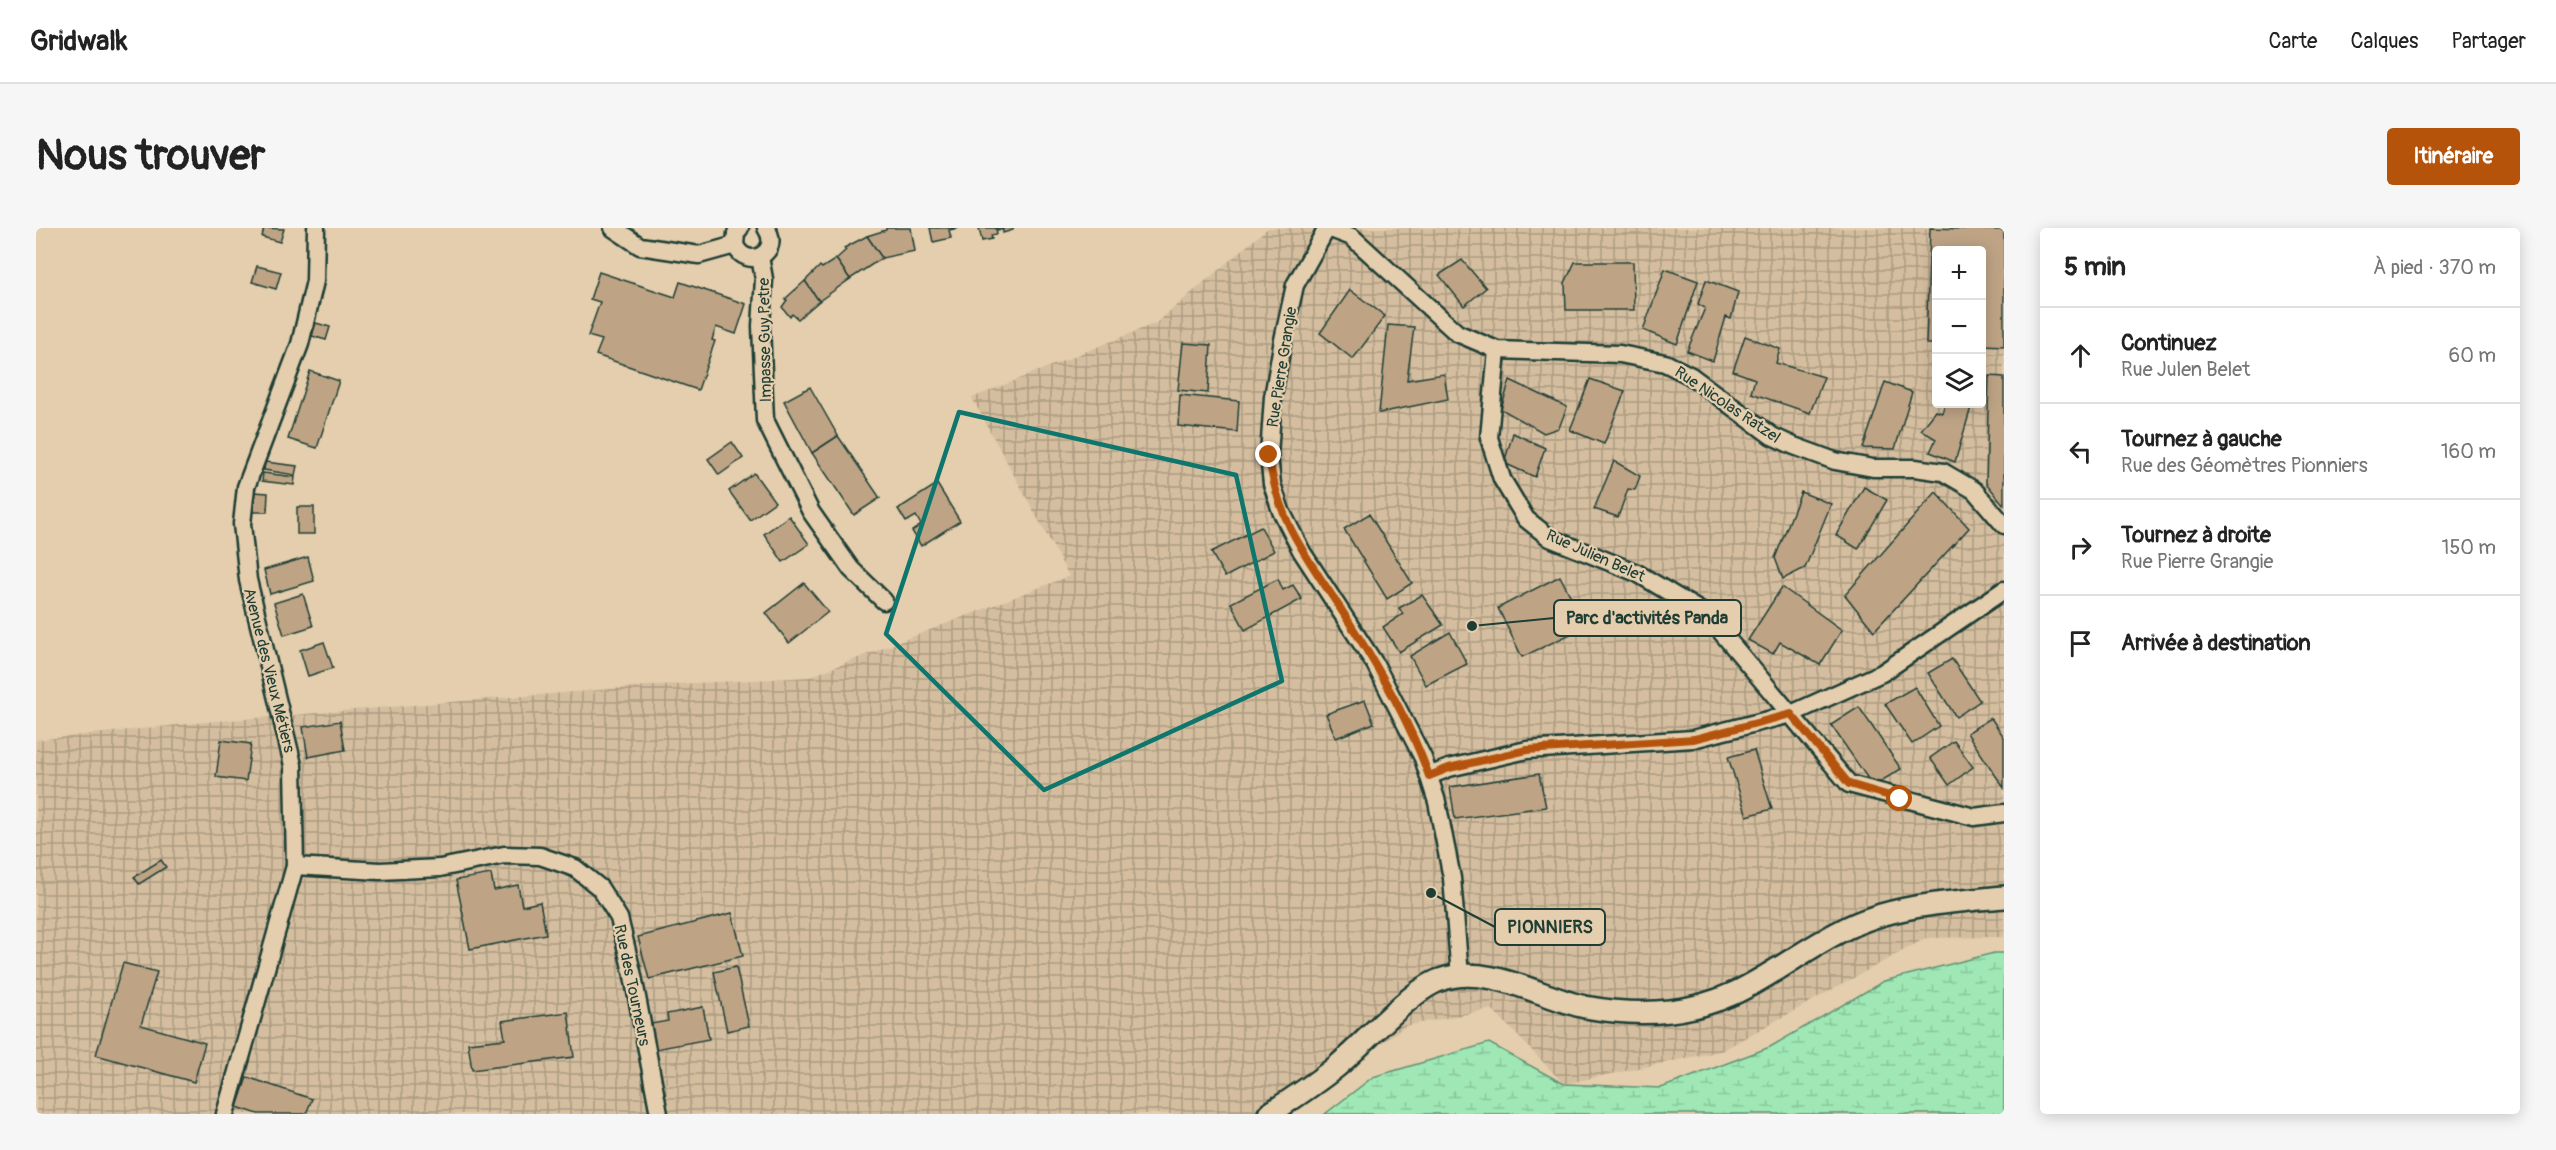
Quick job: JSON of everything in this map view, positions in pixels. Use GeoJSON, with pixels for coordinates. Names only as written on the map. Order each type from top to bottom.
{"type":"FeatureCollection","features":[{"type":"Feature","properties":{"kind":"street","name":"Avenue des Vieux Métiers"},"geometry":{"type":"LineString","coordinates":[[225,1114],[295,866],[293,765],[248,580],[242,524],[246,487],[300,344],[315,281],[316,228]]}},
{"type":"Feature","properties":{"kind":"street"},"geometry":{"type":"LineString","coordinates":[[613,228],[640,246],[699,255],[735,245]]}},
{"type":"Feature","properties":{"kind":"street"},"geometry":{"type":"LineString","coordinates":[[740,228],[736,233],[735,245],[738,251],[747,258],[759,257],[768,250],[771,245],[767,228]]}},
{"type":"Feature","properties":{"kind":"street","name":"Rue Nicolas Ratzel"},"geometry":{"type":"LineString","coordinates":[[1328,228],[1352,237],[1457,333],[1497,350],[1620,354],[1665,363],[1691,376],[1772,436],[1794,446],[1835,461],[1873,468],[1915,468],[1943,472],[1974,490],[2004,525]]}},
{"type":"Feature","properties":{"kind":"street","name":"Rue Pierre Grangie"},"geometry":{"type":"LineString","coordinates":[[1328,228],[1295,285],[1272,409],[1269,455],[1272,484],[1281,511],[1302,552],[1375,664],[1423,758],[1452,878],[1460,976]]}},
{"type":"Feature","properties":{"kind":"street","name":"Impasse Guy Petre"},"geometry":{"type":"LineString","coordinates":[[759,257],[764,279],[761,326],[765,420],[811,512],[851,569],[884,601]]}},
{"type":"Feature","properties":{"kind":"street","name":"Rue Julien Belet"},"geometry":{"type":"LineString","coordinates":[[1497,350],[1489,438],[1502,479],[1526,519],[1550,538],[1637,573],[1707,615],[1849,784],[1974,817],[2004,813]]}},
{"type":"Feature","properties":{"kind":"street"},"geometry":{"type":"LineString","coordinates":[[1429,776],[1449,768],[1527,750],[1694,739],[1791,714],[1882,673],[2004,590]]}},
{"type":"Feature","properties":{"kind":"street","name":"Rue des Tourneurs"},"geometry":{"type":"LineString","coordinates":[[295,866],[380,871],[440,868],[504,855],[540,856],[575,868],[600,888],[619,918],[633,976],[659,1114]]}},
{"type":"Feature","properties":{"kind":"street"},"geometry":{"type":"LineString","coordinates":[[1269,1114],[1336,1067],[1420,992],[1439,980],[1460,976],[1482,976],[1584,1006],[1618,1011],[1669,1011],[1711,1002],[1750,987],[1841,931],[1886,913],[2004,897]]}},
{"type":"Feature","properties":{"kind":"highlighted area"},"geometry":{"type":"Polygon","coordinates":[[[959,412],[1236,475],[1282,681],[1044,790],[886,634],[959,412]]]}},
{"type":"Feature","properties":{"kind":"shaded area"},"geometry":{"type":"Polygon","coordinates":[[[1268,228],[2004,228],[2004,937],[1926,938],[1721,1051],[1564,1084],[1492,1009],[1405,1026],[1284,1114],[36,1114],[36,740],[206,722],[659,685],[809,677],[1069,576],[972,398],[1156,323],[1268,228]]]}},
{"type":"Feature","properties":{"kind":"green space"},"geometry":{"type":"Polygon","coordinates":[[[1994,953],[2004,953],[2004,1114],[1325,1114],[1373,1077],[1489,1043],[1564,1084],[1661,1088],[1770,1047],[1884,981],[1994,953]]]}},
{"type":"Feature","properties":{"kind":"building"},"geometry":{"type":"Polygon","coordinates":[[[264,228],[284,229],[280,242],[262,237],[264,228]]]}},
{"type":"Feature","properties":{"kind":"building"},"geometry":{"type":"Polygon","coordinates":[[[886,228],[911,228],[915,251],[882,258],[867,236],[886,230],[886,228]]]}},
{"type":"Feature","properties":{"kind":"building"},"geometry":{"type":"Polygon","coordinates":[[[930,228],[959,228],[949,230],[951,238],[933,242],[930,228]]]}},
{"type":"Feature","properties":{"kind":"building"},"geometry":{"type":"Polygon","coordinates":[[[979,228],[996,228],[997,234],[991,235],[992,239],[982,241],[979,228]]]}},
{"type":"Feature","properties":{"kind":"building"},"geometry":{"type":"Polygon","coordinates":[[[996,228],[1013,228],[1013,230],[1003,233],[1003,229],[997,230],[996,228]]]}},
{"type":"Feature","properties":{"kind":"building"},"geometry":{"type":"Polygon","coordinates":[[[1930,228],[2004,230],[2004,346],[1986,345],[1986,246],[1932,246],[1932,344],[1926,344],[1930,228]]]}},
{"type":"Feature","properties":{"kind":"building"},"geometry":{"type":"Polygon","coordinates":[[[867,236],[882,258],[850,279],[836,259],[846,250],[844,248],[867,236]]]}},
{"type":"Feature","properties":{"kind":"building"},"geometry":{"type":"Polygon","coordinates":[[[836,259],[850,279],[819,301],[805,281],[820,266],[822,268],[836,259]]]}},
{"type":"Feature","properties":{"kind":"building"},"geometry":{"type":"Polygon","coordinates":[[[1462,260],[1486,288],[1464,306],[1439,275],[1462,260]]]}},
{"type":"Feature","properties":{"kind":"building"},"geometry":{"type":"Polygon","coordinates":[[[1575,262],[1633,262],[1634,310],[1566,310],[1565,283],[1575,262]]]}},
{"type":"Feature","properties":{"kind":"building"},"geometry":{"type":"Polygon","coordinates":[[[257,266],[281,272],[276,289],[252,282],[257,266]]]}},
{"type":"Feature","properties":{"kind":"building"},"geometry":{"type":"Polygon","coordinates":[[[1665,269],[1698,281],[1677,344],[1643,330],[1665,269]]]}},
{"type":"Feature","properties":{"kind":"building"},"geometry":{"type":"Polygon","coordinates":[[[599,272],[675,297],[680,282],[746,304],[736,334],[716,327],[712,340],[715,341],[698,390],[596,355],[602,340],[588,336],[600,302],[590,299],[599,272]]]}},
{"type":"Feature","properties":{"kind":"building"},"geometry":{"type":"Polygon","coordinates":[[[1706,280],[1738,292],[1731,319],[1726,317],[1713,361],[1687,351],[1705,308],[1698,304],[1706,280]]]}},
{"type":"Feature","properties":{"kind":"building"},"geometry":{"type":"Polygon","coordinates":[[[805,281],[819,301],[798,319],[792,314],[790,317],[782,307],[787,300],[785,299],[805,281]]]}},
{"type":"Feature","properties":{"kind":"building"},"geometry":{"type":"Polygon","coordinates":[[[1350,290],[1385,316],[1353,359],[1320,333],[1350,290]]]}},
{"type":"Feature","properties":{"kind":"building"},"geometry":{"type":"Polygon","coordinates":[[[316,323],[330,327],[326,340],[312,336],[316,323]]]}},
{"type":"Feature","properties":{"kind":"building"},"geometry":{"type":"Polygon","coordinates":[[[1388,325],[1414,327],[1407,380],[1444,374],[1448,399],[1379,413],[1388,325]]]}},
{"type":"Feature","properties":{"kind":"building"},"geometry":{"type":"Polygon","coordinates":[[[1745,336],[1780,349],[1776,363],[1824,377],[1810,413],[1751,393],[1755,379],[1733,371],[1745,336]]]}},
{"type":"Feature","properties":{"kind":"building"},"geometry":{"type":"Polygon","coordinates":[[[1183,343],[1211,345],[1208,393],[1178,390],[1183,343]]]}},
{"type":"Feature","properties":{"kind":"building"},"geometry":{"type":"Polygon","coordinates":[[[310,371],[339,381],[317,448],[288,439],[310,371]]]}},
{"type":"Feature","properties":{"kind":"building"},"geometry":{"type":"Polygon","coordinates":[[[1989,376],[2004,377],[2004,505],[1986,483],[1989,376]]]}},
{"type":"Feature","properties":{"kind":"building"},"geometry":{"type":"Polygon","coordinates":[[[1590,379],[1625,391],[1604,444],[1570,430],[1590,379]]]}},
{"type":"Feature","properties":{"kind":"building"},"geometry":{"type":"Polygon","coordinates":[[[1510,380],[1567,407],[1559,428],[1544,433],[1501,409],[1510,380]]]}},
{"type":"Feature","properties":{"kind":"building"},"geometry":{"type":"Polygon","coordinates":[[[1885,382],[1912,392],[1895,449],[1863,448],[1885,382]]]}},
{"type":"Feature","properties":{"kind":"building"},"geometry":{"type":"Polygon","coordinates":[[[810,387],[838,436],[812,453],[784,401],[810,387]]]}},
{"type":"Feature","properties":{"kind":"building"},"geometry":{"type":"Polygon","coordinates":[[[1180,395],[1239,401],[1237,432],[1178,426],[1180,395]]]}},
{"type":"Feature","properties":{"kind":"building"},"geometry":{"type":"Polygon","coordinates":[[[1944,408],[1971,408],[1955,462],[1930,452],[1936,439],[1921,430],[1936,411],[1942,413],[1944,408]]]}},
{"type":"Feature","properties":{"kind":"building"},"geometry":{"type":"Polygon","coordinates":[[[1513,433],[1545,448],[1535,477],[1504,463],[1513,433]]]}},
{"type":"Feature","properties":{"kind":"building"},"geometry":{"type":"Polygon","coordinates":[[[838,436],[880,498],[854,515],[812,453],[838,436]]]}},
{"type":"Feature","properties":{"kind":"building"},"geometry":{"type":"Polygon","coordinates":[[[732,442],[743,458],[719,475],[708,459],[732,442]]]}},
{"type":"Feature","properties":{"kind":"building"},"geometry":{"type":"Polygon","coordinates":[[[1614,461],[1640,476],[1635,490],[1628,489],[1618,517],[1594,509],[1614,461]]]}},
{"type":"Feature","properties":{"kind":"building"},"geometry":{"type":"Polygon","coordinates":[[[265,462],[297,466],[295,475],[264,470],[265,462]]]}},
{"type":"Feature","properties":{"kind":"building"},"geometry":{"type":"Polygon","coordinates":[[[263,473],[295,477],[294,485],[262,481],[263,473]]]}},
{"type":"Feature","properties":{"kind":"building"},"geometry":{"type":"Polygon","coordinates":[[[754,473],[775,502],[750,520],[729,491],[754,473]]]}},
{"type":"Feature","properties":{"kind":"building"},"geometry":{"type":"Polygon","coordinates":[[[937,484],[960,521],[921,546],[912,531],[921,525],[916,516],[906,522],[898,509],[937,484]]]}},
{"type":"Feature","properties":{"kind":"building"},"geometry":{"type":"Polygon","coordinates":[[[1864,487],[1887,500],[1858,549],[1836,535],[1864,487]]]}},
{"type":"Feature","properties":{"kind":"building"},"geometry":{"type":"Polygon","coordinates":[[[254,492],[268,493],[267,512],[253,512],[254,492]]]}},
{"type":"Feature","properties":{"kind":"building"},"geometry":{"type":"Polygon","coordinates":[[[1801,492],[1831,504],[1805,568],[1783,579],[1775,558],[1801,492]]]}},
{"type":"Feature","properties":{"kind":"building"},"geometry":{"type":"Polygon","coordinates":[[[1936,492],[1969,528],[1874,631],[1845,595],[1936,492]]]}},
{"type":"Feature","properties":{"kind":"building"},"geometry":{"type":"Polygon","coordinates":[[[297,507],[314,507],[314,534],[297,534],[297,507]]]}},
{"type":"Feature","properties":{"kind":"building"},"geometry":{"type":"Polygon","coordinates":[[[1369,514],[1412,583],[1387,599],[1344,529],[1369,514]]]}},
{"type":"Feature","properties":{"kind":"building"},"geometry":{"type":"Polygon","coordinates":[[[789,516],[809,544],[783,562],[764,534],[789,516]]]}},
{"type":"Feature","properties":{"kind":"building"},"geometry":{"type":"Polygon","coordinates":[[[1261,527],[1274,551],[1225,577],[1211,552],[1261,527]]]}},
{"type":"Feature","properties":{"kind":"building"},"geometry":{"type":"Polygon","coordinates":[[[308,557],[314,581],[270,594],[264,570],[308,557]]]}},
{"type":"Feature","properties":{"kind":"building"},"geometry":{"type":"Polygon","coordinates":[[[1560,576],[1572,599],[1562,604],[1575,632],[1522,657],[1498,608],[1560,576]]]}},
{"type":"Feature","properties":{"kind":"building"},"geometry":{"type":"Polygon","coordinates":[[[1278,579],[1283,590],[1293,585],[1302,599],[1245,630],[1231,603],[1278,579]]]}},
{"type":"Feature","properties":{"kind":"building"},"geometry":{"type":"Polygon","coordinates":[[[804,583],[828,612],[789,643],[766,613],[804,583]]]}},
{"type":"Feature","properties":{"kind":"building"},"geometry":{"type":"Polygon","coordinates":[[[1782,587],[1842,630],[1820,665],[1780,642],[1773,654],[1748,640],[1782,587]]]}},
{"type":"Feature","properties":{"kind":"building"},"geometry":{"type":"Polygon","coordinates":[[[303,594],[313,626],[284,635],[274,603],[303,594]]]}},
{"type":"Feature","properties":{"kind":"building"},"geometry":{"type":"Polygon","coordinates":[[[1422,595],[1443,625],[1399,652],[1383,627],[1403,614],[1399,608],[1422,595]]]}},
{"type":"Feature","properties":{"kind":"building"},"geometry":{"type":"Polygon","coordinates":[[[1450,632],[1467,664],[1426,685],[1410,656],[1450,632]]]}},
{"type":"Feature","properties":{"kind":"building"},"geometry":{"type":"Polygon","coordinates":[[[324,642],[333,668],[308,676],[300,650],[324,642]]]}},
{"type":"Feature","properties":{"kind":"building"},"geometry":{"type":"Polygon","coordinates":[[[1952,659],[1980,701],[1956,717],[1928,673],[1952,659]]]}},
{"type":"Feature","properties":{"kind":"building"},"geometry":{"type":"Polygon","coordinates":[[[1915,687],[1939,726],[1912,744],[1885,704],[1915,687]]]}},
{"type":"Feature","properties":{"kind":"building"},"geometry":{"type":"Polygon","coordinates":[[[1365,700],[1374,723],[1336,738],[1326,714],[1365,700]]]}},
{"type":"Feature","properties":{"kind":"building"},"geometry":{"type":"Polygon","coordinates":[[[1859,707],[1901,769],[1873,786],[1831,725],[1859,707]]]}},
{"type":"Feature","properties":{"kind":"building"},"geometry":{"type":"Polygon","coordinates":[[[1991,718],[2004,737],[2004,788],[1967,733],[1991,718]]]}},
{"type":"Feature","properties":{"kind":"building"},"geometry":{"type":"Polygon","coordinates":[[[340,721],[345,750],[308,757],[303,727],[340,721]]]}},
{"type":"Feature","properties":{"kind":"building"},"geometry":{"type":"Polygon","coordinates":[[[221,740],[251,744],[246,781],[216,777],[221,740]]]}},
{"type":"Feature","properties":{"kind":"building"},"geometry":{"type":"Polygon","coordinates":[[[1954,741],[1973,767],[1949,785],[1930,758],[1954,741]]]}},
{"type":"Feature","properties":{"kind":"building"},"geometry":{"type":"Polygon","coordinates":[[[1754,750],[1772,809],[1747,816],[1728,757],[1754,750]]]}},
{"type":"Feature","properties":{"kind":"building"},"geometry":{"type":"Polygon","coordinates":[[[1539,774],[1546,807],[1455,819],[1450,787],[1539,774]]]}},
{"type":"Feature","properties":{"kind":"building"},"geometry":{"type":"Polygon","coordinates":[[[161,860],[166,867],[139,884],[134,877],[161,860]]]}},
{"type":"Feature","properties":{"kind":"building"},"geometry":{"type":"Polygon","coordinates":[[[491,874],[494,890],[518,885],[522,906],[540,902],[546,934],[470,949],[456,880],[491,874]]]}},
{"type":"Feature","properties":{"kind":"building"},"geometry":{"type":"Polygon","coordinates":[[[732,913],[743,956],[649,979],[638,937],[732,913]]]}},
{"type":"Feature","properties":{"kind":"building"},"geometry":{"type":"Polygon","coordinates":[[[123,963],[157,972],[141,1025],[205,1043],[194,1082],[96,1055],[123,963]]]}},
{"type":"Feature","properties":{"kind":"building"},"geometry":{"type":"Polygon","coordinates":[[[736,967],[749,1026],[727,1031],[714,972],[736,967]]]}},
{"type":"Feature","properties":{"kind":"building"},"geometry":{"type":"Polygon","coordinates":[[[703,1007],[709,1039],[656,1049],[651,1024],[668,1021],[667,1014],[703,1007]]]}},
{"type":"Feature","properties":{"kind":"building"},"geometry":{"type":"Polygon","coordinates":[[[568,1012],[574,1057],[472,1070],[468,1043],[505,1039],[502,1021],[568,1012]]]}},
{"type":"Feature","properties":{"kind":"building"},"geometry":{"type":"Polygon","coordinates":[[[247,1077],[312,1099],[306,1114],[258,1114],[237,1107],[247,1077]]]}},
{"type":"Feature","properties":{"kind":"place","name":"Parc d'activités Panda"},"geometry":{"type":"Point","coordinates":[1472,626]}},
{"type":"Feature","properties":{"kind":"place","name":"PIONNIERS"},"geometry":{"type":"Point","coordinates":[1431,893]}},
{"type":"Feature","properties":{"kind":"route"},"geometry":{"type":"LineString","coordinates":[[1269,455],[1272,484],[1281,511],[1302,552],[1375,664],[1423,758],[1429,776],[1449,768],[1527,750],[1694,739],[1791,714],[1849,784],[1900,799]]}}]}
